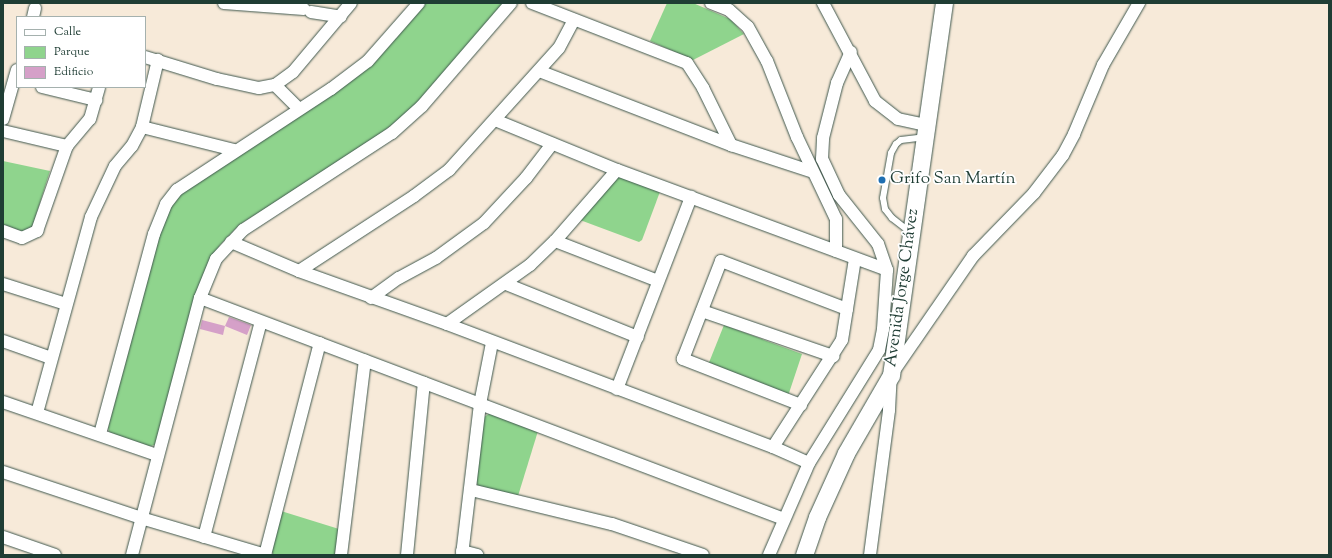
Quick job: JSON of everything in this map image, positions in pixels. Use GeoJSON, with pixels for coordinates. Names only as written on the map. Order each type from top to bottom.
{"type":"FeatureCollection","features":[{"type":"Feature","properties":{"kind":"main road","name":"Avenida Jorge Chávez"},"geometry":{"type":"LineString","coordinates":[[804,555],[817,517],[846,453],[890,375],[944,3]]}},
{"type":"Feature","properties":{"kind":"street"},"geometry":{"type":"LineString","coordinates":[[224,3],[307,10],[341,17]]}},
{"type":"Feature","properties":{"kind":"street"},"geometry":{"type":"LineString","coordinates":[[146,57],[217,79],[259,88],[275,85],[293,72],[341,17],[350,3]]}},
{"type":"Feature","properties":{"kind":"street"},"geometry":{"type":"LineString","coordinates":[[100,434],[154,234],[166,204],[177,190],[298,108],[331,89],[368,61],[419,3]]}},
{"type":"Feature","properties":{"kind":"street"},"geometry":{"type":"LineString","coordinates":[[132,555],[157,455],[200,298],[216,259],[242,230],[392,133],[422,106],[511,3]]}},
{"type":"Feature","properties":{"kind":"street"},"geometry":{"type":"LineString","coordinates":[[532,3],[686,63],[703,88],[731,145]]}},
{"type":"Feature","properties":{"kind":"street"},"geometry":{"type":"LineString","coordinates":[[711,3],[729,10],[748,27],[767,61],[813,172],[836,219],[836,251]]}},
{"type":"Feature","properties":{"kind":"street"},"geometry":{"type":"LineString","coordinates":[[823,3],[851,52],[876,101],[898,119],[925,131]]}},
{"type":"Feature","properties":{"kind":"street"},"geometry":{"type":"LineString","coordinates":[[870,555],[889,410],[890,375],[973,256],[1034,193],[1063,155],[1074,134],[1103,65],[1138,3]]}},
{"type":"Feature","properties":{"kind":"street"},"geometry":{"type":"LineString","coordinates":[[300,271],[449,170],[559,48],[574,20]]}},
{"type":"Feature","properties":{"kind":"street"},"geometry":{"type":"LineString","coordinates":[[770,555],[809,463],[879,350],[886,306],[887,270],[878,244],[840,195],[822,159],[824,138],[837,83],[851,52]]}},
{"type":"Feature","properties":{"kind":"street"},"geometry":{"type":"LineString","coordinates":[[37,413],[66,304],[101,193],[142,127],[158,60]]}},
{"type":"Feature","properties":{"kind":"street"},"geometry":{"type":"LineString","coordinates":[[539,71],[731,145],[813,172]]}},
{"type":"Feature","properties":{"kind":"street"},"geometry":{"type":"LineString","coordinates":[[3,119],[16,77]]}},
{"type":"Feature","properties":{"kind":"street"},"geometry":{"type":"LineString","coordinates":[[275,85],[298,108]]}},
{"type":"Feature","properties":{"kind":"street"},"geometry":{"type":"LineString","coordinates":[[46,88],[96,100]]}},
{"type":"Feature","properties":{"kind":"street"},"geometry":{"type":"LineString","coordinates":[[3,231],[22,238],[37,231],[68,146],[90,119],[99,88]]}},
{"type":"Feature","properties":{"kind":"street"},"geometry":{"type":"LineString","coordinates":[[495,120],[617,170],[887,270]]}},
{"type":"Feature","properties":{"kind":"street"},"geometry":{"type":"LineString","coordinates":[[704,135],[720,121]]}},
{"type":"Feature","properties":{"kind":"street"},"geometry":{"type":"LineString","coordinates":[[142,127],[234,150]]}},
{"type":"Feature","properties":{"kind":"street"},"geometry":{"type":"LineString","coordinates":[[3,131],[68,146]]}},
{"type":"Feature","properties":{"kind":"street"},"geometry":{"type":"LineString","coordinates":[[371,298],[399,278],[436,258],[484,223],[526,178],[552,144]]}},
{"type":"Feature","properties":{"kind":"street"},"geometry":{"type":"LineString","coordinates":[[447,324],[506,284],[555,241],[617,170]]}},
{"type":"Feature","properties":{"kind":"street"},"geometry":{"type":"LineString","coordinates":[[617,389],[691,197]]}},
{"type":"Feature","properties":{"kind":"street"},"geometry":{"type":"LineString","coordinates":[[555,241],[658,281]]}},
{"type":"Feature","properties":{"kind":"street"},"geometry":{"type":"LineString","coordinates":[[231,242],[300,271],[371,298],[447,324],[492,343],[773,447],[809,463]]}},
{"type":"Feature","properties":{"kind":"street"},"geometry":{"type":"LineString","coordinates":[[773,447],[842,340],[855,258]]}},
{"type":"Feature","properties":{"kind":"street"},"geometry":{"type":"LineString","coordinates":[[801,405],[684,359],[721,261],[847,309]]}},
{"type":"Feature","properties":{"kind":"street"},"geometry":{"type":"LineString","coordinates":[[3,284],[66,304]]}},
{"type":"Feature","properties":{"kind":"street"},"geometry":{"type":"LineString","coordinates":[[506,284],[638,337]]}},
{"type":"Feature","properties":{"kind":"street"},"geometry":{"type":"LineString","coordinates":[[200,298],[784,519]]}},
{"type":"Feature","properties":{"kind":"street"},"geometry":{"type":"LineString","coordinates":[[702,311],[833,356]]}},
{"type":"Feature","properties":{"kind":"street"},"geometry":{"type":"LineString","coordinates":[[204,537],[261,322]]}},
{"type":"Feature","properties":{"kind":"street"},"geometry":{"type":"LineString","coordinates":[[3,342],[51,358]]}},
{"type":"Feature","properties":{"kind":"street"},"geometry":{"type":"LineString","coordinates":[[3,472],[141,518],[265,555],[320,343]]}},
{"type":"Feature","properties":{"kind":"street"},"geometry":{"type":"LineString","coordinates":[[478,555],[462,553],[471,490],[480,404],[492,343]]}},
{"type":"Feature","properties":{"kind":"street"},"geometry":{"type":"LineString","coordinates":[[341,555],[364,360]]}},
{"type":"Feature","properties":{"kind":"street"},"geometry":{"type":"LineString","coordinates":[[407,555],[424,383]]}},
{"type":"Feature","properties":{"kind":"street"},"geometry":{"type":"LineString","coordinates":[[3,402],[100,434],[157,455]]}},
{"type":"Feature","properties":{"kind":"street"},"geometry":{"type":"LineString","coordinates":[[471,490],[612,524],[703,555]]}},
{"type":"Feature","properties":{"kind":"street"},"geometry":{"type":"LineString","coordinates":[[3,537],[55,555]]}},
{"type":"Feature","properties":{"kind":"lane"},"geometry":{"type":"LineString","coordinates":[[911,233],[892,218],[885,209],[884,198],[891,153],[896,144],[901,140],[925,131]]}},
{"type":"Feature","properties":{"kind":"green space"},"geometry":{"type":"Polygon","coordinates":[[[425,3],[504,3],[408,113],[354,153],[239,225],[220,245],[206,268],[156,444],[147,448],[110,434],[108,428],[162,226],[171,207],[187,187],[312,105],[425,3]]]}},
{"type":"Feature","properties":{"kind":"green space"},"geometry":{"type":"Polygon","coordinates":[[[667,3],[693,3],[730,19],[744,34],[693,60],[650,41],[667,3]]]}},
{"type":"Feature","properties":{"kind":"green space"},"geometry":{"type":"Polygon","coordinates":[[[3,161],[50,171],[31,231],[27,233],[3,225],[3,161]]]}},
{"type":"Feature","properties":{"kind":"green space"},"geometry":{"type":"Polygon","coordinates":[[[617,176],[661,189],[642,240],[639,242],[580,220],[617,176]]]}},
{"type":"Feature","properties":{"kind":"green space"},"geometry":{"type":"Polygon","coordinates":[[[724,325],[802,354],[788,396],[708,365],[724,325]]]}},
{"type":"Feature","properties":{"kind":"green space"},"geometry":{"type":"Polygon","coordinates":[[[490,413],[538,431],[518,496],[478,486],[476,480],[484,417],[490,413]]]}},
{"type":"Feature","properties":{"kind":"green space"},"geometry":{"type":"Polygon","coordinates":[[[281,511],[339,529],[335,555],[273,554],[271,549],[281,511]]]}},
{"type":"Feature","properties":{"kind":"building"},"geometry":{"type":"Polygon","coordinates":[[[229,317],[251,325],[247,335],[225,326],[229,317]]]}},
{"type":"Feature","properties":{"kind":"building"},"geometry":{"type":"Polygon","coordinates":[[[202,320],[225,326],[223,335],[200,329],[202,320]]]}},
{"type":"Feature","properties":{"kind":"place","name":"Grifo San Martín"},"geometry":{"type":"Point","coordinates":[882,180]}}]}
